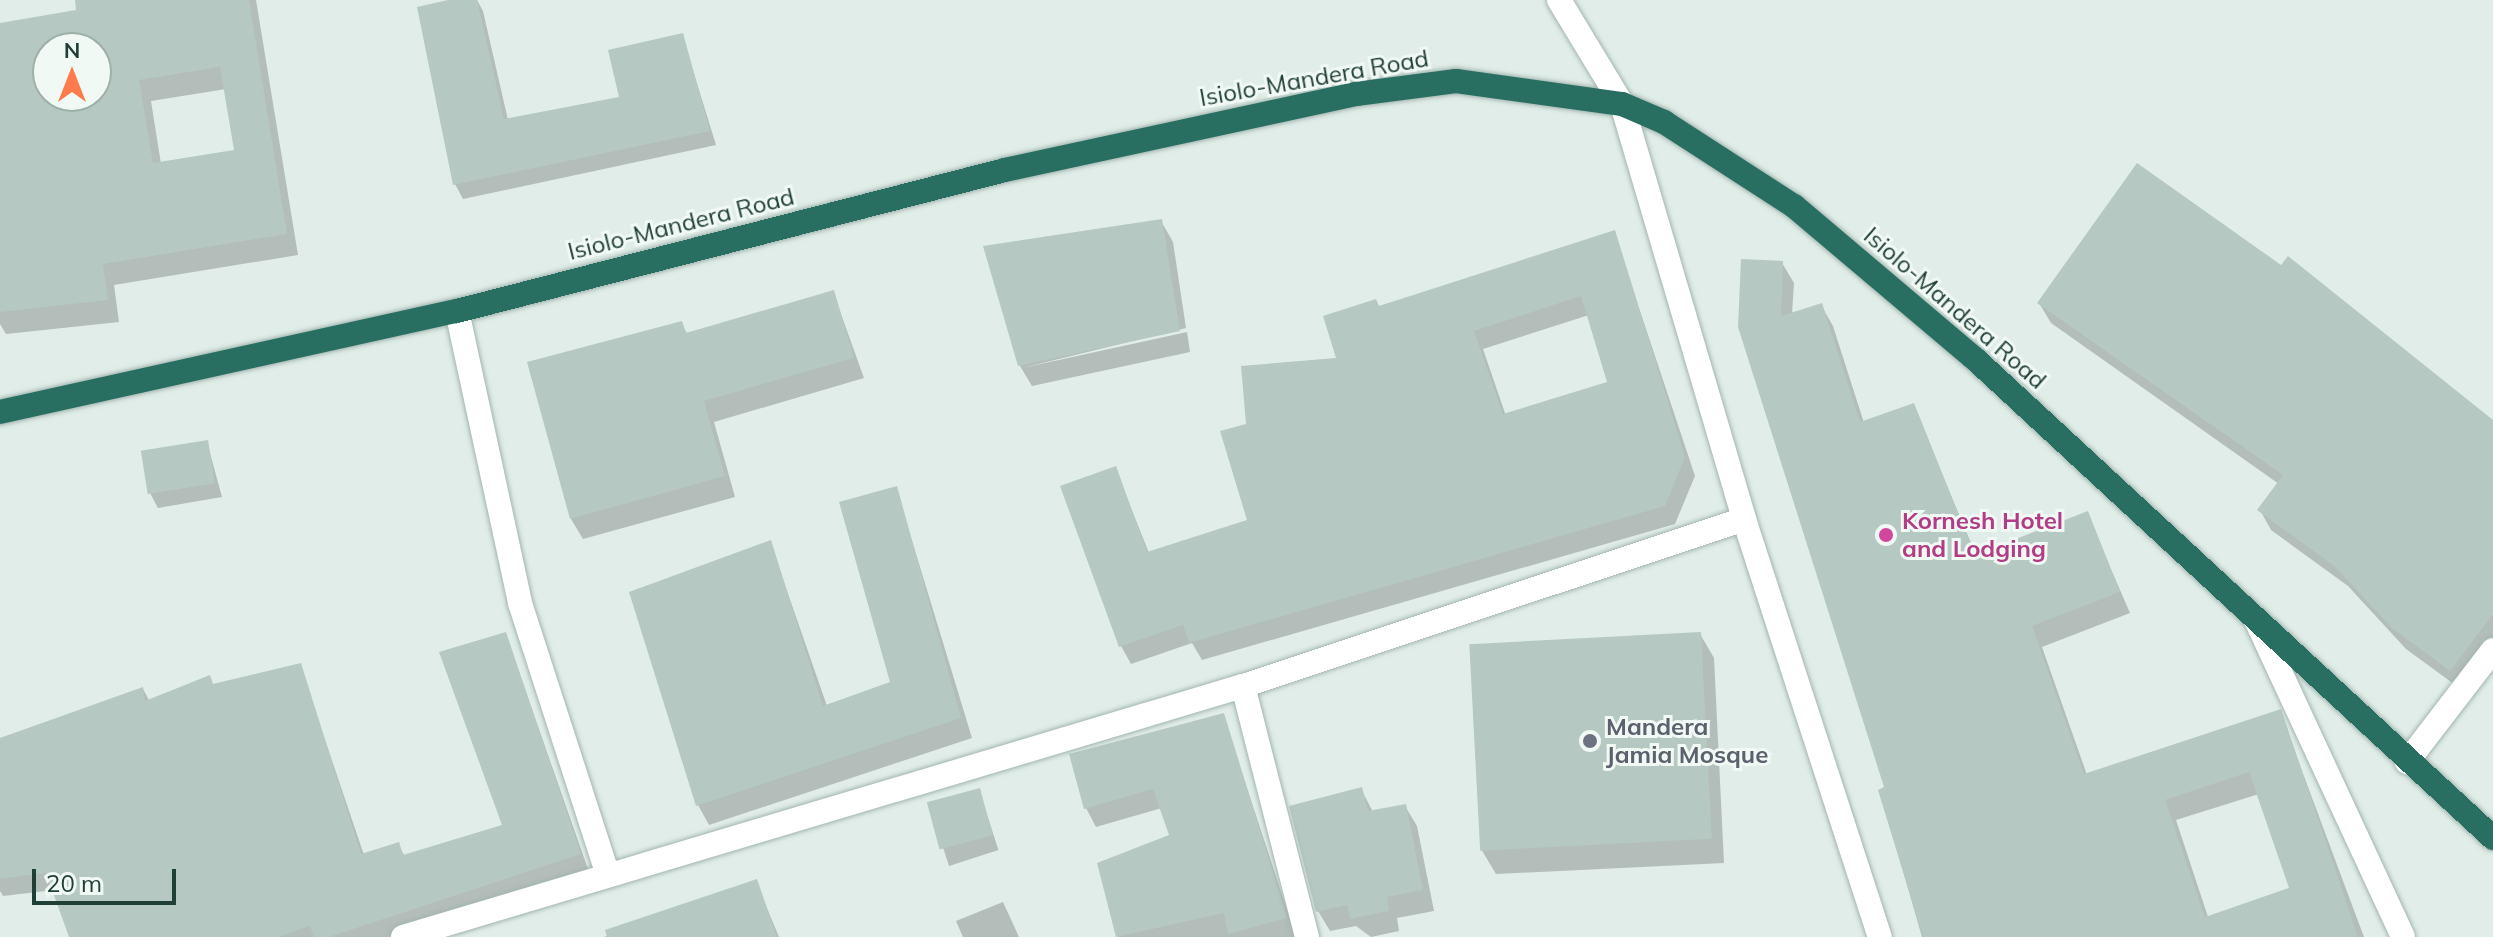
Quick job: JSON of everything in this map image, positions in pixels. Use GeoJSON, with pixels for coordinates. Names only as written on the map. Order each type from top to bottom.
{"type":"FeatureCollection","features":[{"type":"Feature","properties":{"kind":"highway","name":"Isiolo-Mandera Road"},"geometry":{"type":"LineString","coordinates":[[0,412],[457,311],[1005,170],[1356,94],[1456,81],[1622,104],[1664,122],[1794,206],[1974,358],[2254,615],[2407,762],[2493,838]]}},
{"type":"Feature","properties":{"kind":"street"},"geometry":{"type":"LineString","coordinates":[[1559,0],[1622,104],[1744,519],[1880,937]]}},
{"type":"Feature","properties":{"kind":"street"},"geometry":{"type":"LineString","coordinates":[[457,311],[520,603],[607,873]]}},
{"type":"Feature","properties":{"kind":"street"},"geometry":{"type":"LineString","coordinates":[[403,937],[607,873],[1243,686],[1744,519]]}},
{"type":"Feature","properties":{"kind":"street"},"geometry":{"type":"LineString","coordinates":[[2254,615],[2403,937]]}},
{"type":"Feature","properties":{"kind":"street"},"geometry":{"type":"LineString","coordinates":[[2407,762],[2493,650]]}},
{"type":"Feature","properties":{"kind":"street"},"geometry":{"type":"LineString","coordinates":[[1243,686],[1307,937]]}},
{"type":"Feature","properties":{"kind":"building"},"geometry":{"type":"Polygon","coordinates":[[[75,0],[249,0],[287,234],[103,264],[108,300],[0,312],[0,23],[76,10],[75,0]],[[220,67],[139,80],[153,163],[234,150],[220,67]]]}},
{"type":"Feature","properties":{"kind":"building"},"geometry":{"type":"Polygon","coordinates":[[[448,0],[477,0],[504,119],[619,97],[608,50],[683,33],[710,131],[453,185],[417,7],[448,0]]]}},
{"type":"Feature","properties":{"kind":"building"},"geometry":{"type":"Polygon","coordinates":[[[2137,163],[2281,265],[2288,256],[2493,420],[2493,614],[2450,671],[2392,628],[2334,566],[2257,510],[2283,475],[2037,303],[2137,163]]]}},
{"type":"Feature","properties":{"kind":"building"},"geometry":{"type":"Polygon","coordinates":[[[1162,219],[1180,331],[1018,366],[983,246],[1162,219]]]}},
{"type":"Feature","properties":{"kind":"building"},"geometry":{"type":"Polygon","coordinates":[[[1615,230],[1685,457],[1665,506],[1189,643],[1183,625],[1119,647],[1060,486],[1116,466],[1147,552],[1247,520],[1220,431],[1246,424],[1241,366],[1336,358],[1323,316],[1376,299],[1379,306],[1615,230]],[[1581,296],[1474,331],[1503,414],[1607,382],[1581,296]]]}},
{"type":"Feature","properties":{"kind":"building"},"geometry":{"type":"Polygon","coordinates":[[[1741,259],[1783,261],[1781,316],[1822,303],[1860,422],[1914,403],[1975,555],[2088,511],[2120,592],[2032,626],[2084,774],[2281,709],[2358,937],[1923,937],[1878,790],[1884,787],[1738,327],[1741,259]],[[2249,772],[2165,800],[2205,917],[2289,888],[2249,772]]]}},
{"type":"Feature","properties":{"kind":"building"},"geometry":{"type":"Polygon","coordinates":[[[834,290],[854,358],[704,401],[725,476],[570,519],[527,362],[682,321],[686,333],[834,290]]]}},
{"type":"Feature","properties":{"kind":"building"},"geometry":{"type":"Polygon","coordinates":[[[208,440],[215,483],[148,494],[141,451],[208,440]]]}},
{"type":"Feature","properties":{"kind":"building"},"geometry":{"type":"Polygon","coordinates":[[[897,486],[961,718],[696,806],[629,592],[771,540],[823,706],[890,682],[839,502],[897,486]]]}},
{"type":"Feature","properties":{"kind":"building"},"geometry":{"type":"Polygon","coordinates":[[[506,632],[581,854],[329,937],[314,937],[310,926],[279,937],[69,937],[46,873],[0,879],[0,738],[143,687],[145,701],[210,675],[213,684],[301,663],[361,854],[399,842],[403,855],[502,825],[439,652],[506,632]]]}},
{"type":"Feature","properties":{"kind":"building","name":"Mandera Jamia Mosque"},"geometry":{"type":"Polygon","coordinates":[[[1701,632],[1712,839],[1480,851],[1469,644],[1701,632]]]}},
{"type":"Feature","properties":{"kind":"building"},"geometry":{"type":"Polygon","coordinates":[[[1224,713],[1287,918],[1228,934],[1224,913],[1116,937],[1097,863],[1169,835],[1153,789],[1084,809],[1069,754],[1224,713]]]}},
{"type":"Feature","properties":{"kind":"building"},"geometry":{"type":"Polygon","coordinates":[[[1362,787],[1368,811],[1406,804],[1423,890],[1387,897],[1389,911],[1350,919],[1347,905],[1316,912],[1289,806],[1362,787]]]}},
{"type":"Feature","properties":{"kind":"building"},"geometry":{"type":"Polygon","coordinates":[[[980,788],[993,835],[940,850],[927,802],[980,788]]]}},
{"type":"Feature","properties":{"kind":"building"},"geometry":{"type":"Polygon","coordinates":[[[757,879],[777,937],[607,937],[605,930],[757,879]]]}},
{"type":"Feature","properties":{"kind":"place","name":"Kornesh Hotel and Lodging"},"geometry":{"type":"Point","coordinates":[1886,535]}},
{"type":"Feature","properties":{"kind":"place","name":"Mandera Jamia Mosque"},"geometry":{"type":"Point","coordinates":[1590,741]}}]}
